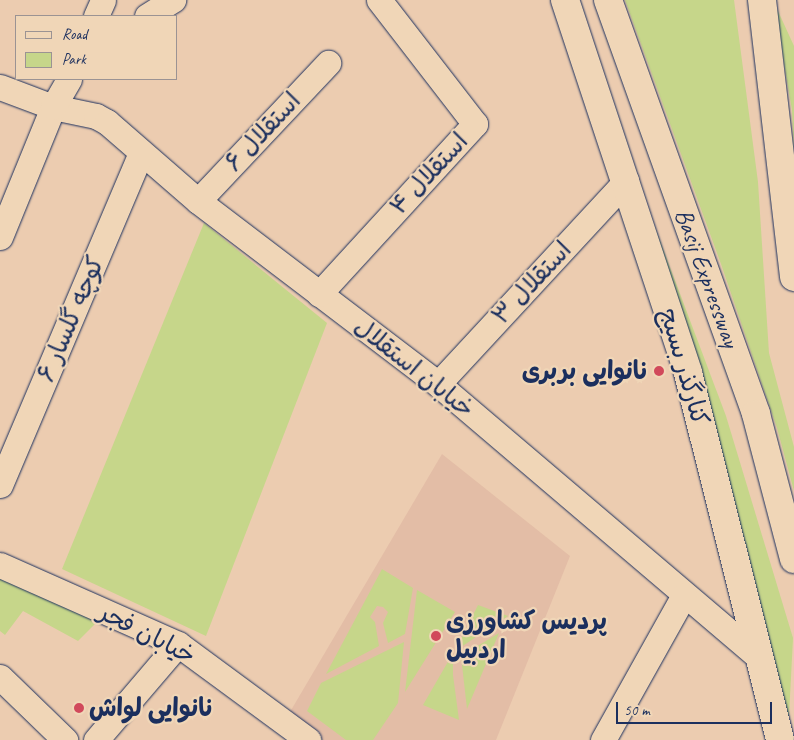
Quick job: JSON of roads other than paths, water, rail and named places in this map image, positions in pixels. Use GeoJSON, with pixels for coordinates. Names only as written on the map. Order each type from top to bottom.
{"type":"FeatureCollection","features":[{"type":"Feature","properties":{"kind":"main road","name":"کنارگذر بسیج"},"geometry":{"type":"LineString","coordinates":[[565,0],[688,373],[780,740]]}},
{"type":"Feature","properties":{"kind":"main road","name":"Basij Expressway"},"geometry":{"type":"LineString","coordinates":[[608,0],[756,414],[794,559]]}},
{"type":"Feature","properties":{"kind":"main road"},"geometry":{"type":"LineString","coordinates":[[762,0],[794,277]]}},
{"type":"Feature","properties":{"kind":"street"},"geometry":{"type":"LineString","coordinates":[[96,15],[102,0]]}},
{"type":"Feature","properties":{"kind":"street"},"geometry":{"type":"LineString","coordinates":[[149,15],[173,0]]}},
{"type":"Feature","properties":{"kind":"street","name":"استقلال ۴"},"geometry":{"type":"LineString","coordinates":[[318,294],[475,124],[379,0]]}},
{"type":"Feature","properties":{"kind":"street","name":"استقلال ۶"},"geometry":{"type":"LineString","coordinates":[[198,201],[328,63]]}},
{"type":"Feature","properties":{"kind":"street"},"geometry":{"type":"LineString","coordinates":[[0,236],[53,107],[68,80]]}},
{"type":"Feature","properties":{"kind":"street","name":"خیابان استقلال"},"geometry":{"type":"LineString","coordinates":[[0,87],[53,107],[96,116],[198,201],[438,384],[759,657]]}},
{"type":"Feature","properties":{"kind":"street","name":"کوچه گلسار ۶"},"geometry":{"type":"LineString","coordinates":[[0,485],[141,153]]}},
{"type":"Feature","properties":{"kind":"street","name":"استقلال ۳"},"geometry":{"type":"LineString","coordinates":[[438,384],[626,181]]}},
{"type":"Feature","properties":{"kind":"street","name":"خیابان فجر"},"geometry":{"type":"LineString","coordinates":[[0,565],[178,644],[299,738]]}},
{"type":"Feature","properties":{"kind":"street"},"geometry":{"type":"LineString","coordinates":[[603,740],[684,595]]}},
{"type":"Feature","properties":{"kind":"street"},"geometry":{"type":"LineString","coordinates":[[96,740],[178,644]]}},
{"type":"Feature","properties":{"kind":"street"},"geometry":{"type":"LineString","coordinates":[[0,677],[65,740]]}},
{"type":"Feature","properties":{"kind":"place","name":"نانوایی بربری"},"geometry":{"type":"Point","coordinates":[659,371]}},
{"type":"Feature","properties":{"kind":"place","name":"پردیس کشاورزی اردبیل"},"geometry":{"type":"Point","coordinates":[436,636]}},
{"type":"Feature","properties":{"kind":"place","name":"نانوایی لواش"},"geometry":{"type":"Point","coordinates":[79,708]}}]}
